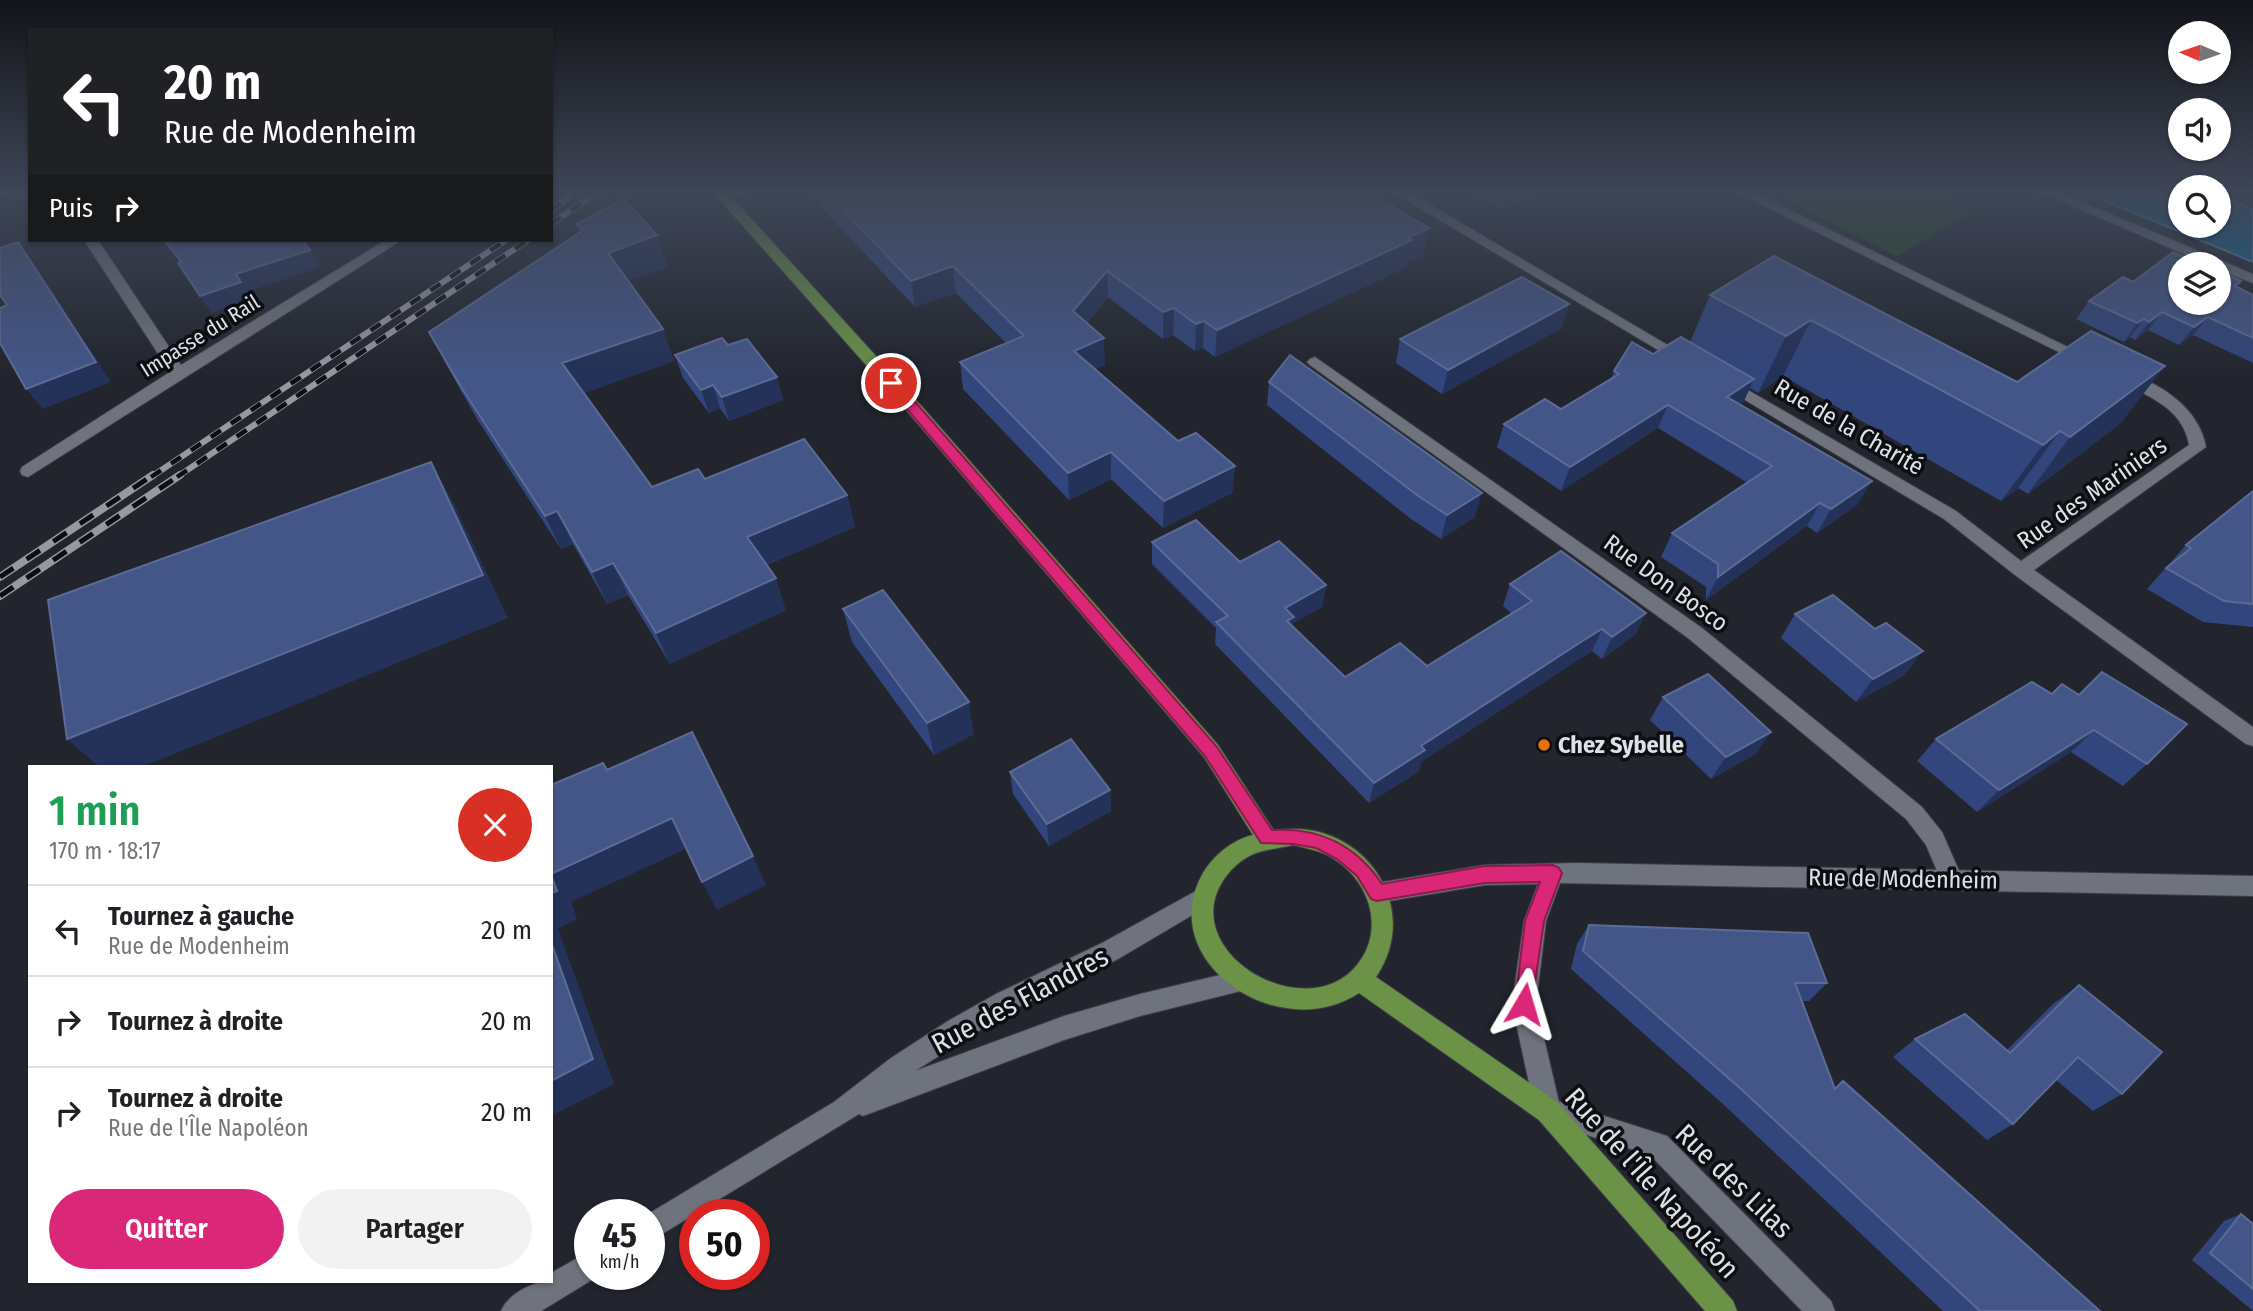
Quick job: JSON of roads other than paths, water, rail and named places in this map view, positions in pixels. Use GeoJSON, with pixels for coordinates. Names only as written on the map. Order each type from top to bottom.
{"type":"FeatureCollection","features":[{"type":"Feature","properties":{"kind":"main road"},"geometry":{"type":"LineString","coordinates":[[777,252],[1211,751],[1267,838]]}},
{"type":"Feature","properties":{"kind":"main road"},"geometry":{"type":"LineString","coordinates":[[1293,836],[1319,841],[1343,854],[1363,871],[1377,893],[1384,915],[1383,939],[1375,961],[1345,990],[1312,1000],[1277,998],[1241,981],[1222,964],[1209,943],[1203,920],[1203,897],[1211,876],[1225,858],[1244,845],[1267,838],[1293,836]]}},
{"type":"Feature","properties":{"kind":"main road","name":"Rue de l'Île Napoléon"},"geometry":{"type":"LineString","coordinates":[[1359,979],[1548,1111],[1723,1311]]}},
{"type":"Feature","properties":{"kind":"street"},"geometry":{"type":"LineString","coordinates":[[100,252],[179,373]]}},
{"type":"Feature","properties":{"kind":"street","name":"Impasse du Rail"},"geometry":{"type":"LineString","coordinates":[[28,471],[179,373],[375,252]]}},
{"type":"Feature","properties":{"kind":"street","name":"Rue de la Charité"},"geometry":{"type":"LineString","coordinates":[[1501,252],[1950,514],[2253,738]]}},
{"type":"Feature","properties":{"kind":"street","name":"Rue des Mariniers"},"geometry":{"type":"LineString","coordinates":[[1866,252],[2165,398],[2182,411],[2197,431],[2198,447],[2021,569]]}},
{"type":"Feature","properties":{"kind":"street"},"geometry":{"type":"LineString","coordinates":[[2231,270],[2253,279]]}},
{"type":"Feature","properties":{"kind":"street","name":"Rue Don Bosco"},"geometry":{"type":"LineString","coordinates":[[1315,362],[1695,633],[1914,813],[1934,839],[1952,880]]}},
{"type":"Feature","properties":{"kind":"street"},"geometry":{"type":"LineString","coordinates":[[1548,1111],[1524,1004],[1535,921],[1553,873]]}},
{"type":"Feature","properties":{"kind":"street","name":"Rue de Modenheim"},"geometry":{"type":"LineString","coordinates":[[1377,893],[1485,874],[1553,873],[2253,886]]}},
{"type":"Feature","properties":{"kind":"street","name":"Rue des Flandres"},"geometry":{"type":"LineString","coordinates":[[665,1219],[843,1111],[900,1067],[957,1029],[1004,1002],[1111,951],[1203,897]]}},
{"type":"Feature","properties":{"kind":"street","name":"Rue des Flandres"},"geometry":{"type":"LineString","coordinates":[[843,1111],[1064,1028],[1140,1005],[1241,981]]}},
{"type":"Feature","properties":{"kind":"street","name":"Rue des Lilas"},"geometry":{"type":"LineString","coordinates":[[1548,1111],[1658,1145],[1821,1311]]}},
{"type":"Feature","properties":{"kind":"street"},"geometry":{"type":"LineString","coordinates":[[515,1311],[574,1275]]}},
{"type":"Feature","properties":{"kind":"water"},"geometry":{"type":"Polygon","coordinates":[[[2231,252],[2253,252],[2253,262],[2231,253],[2231,252]]]}},
{"type":"Feature","properties":{"kind":"railway"},"geometry":{"type":"LineString","coordinates":[[151,477],[488,252]]}},
{"type":"Feature","properties":{"kind":"railway"},"geometry":{"type":"LineString","coordinates":[[177,477],[510,252]]}},
{"type":"Feature","properties":{"kind":"railway"},"geometry":{"type":"LineString","coordinates":[[0,577],[153,475]]}},
{"type":"Feature","properties":{"kind":"railway"},"geometry":{"type":"LineString","coordinates":[[0,596],[180,475]]}},
{"type":"Feature","properties":{"kind":"place","name":"Chez Sybelle"},"geometry":{"type":"Point","coordinates":[1544,745]}}]}
